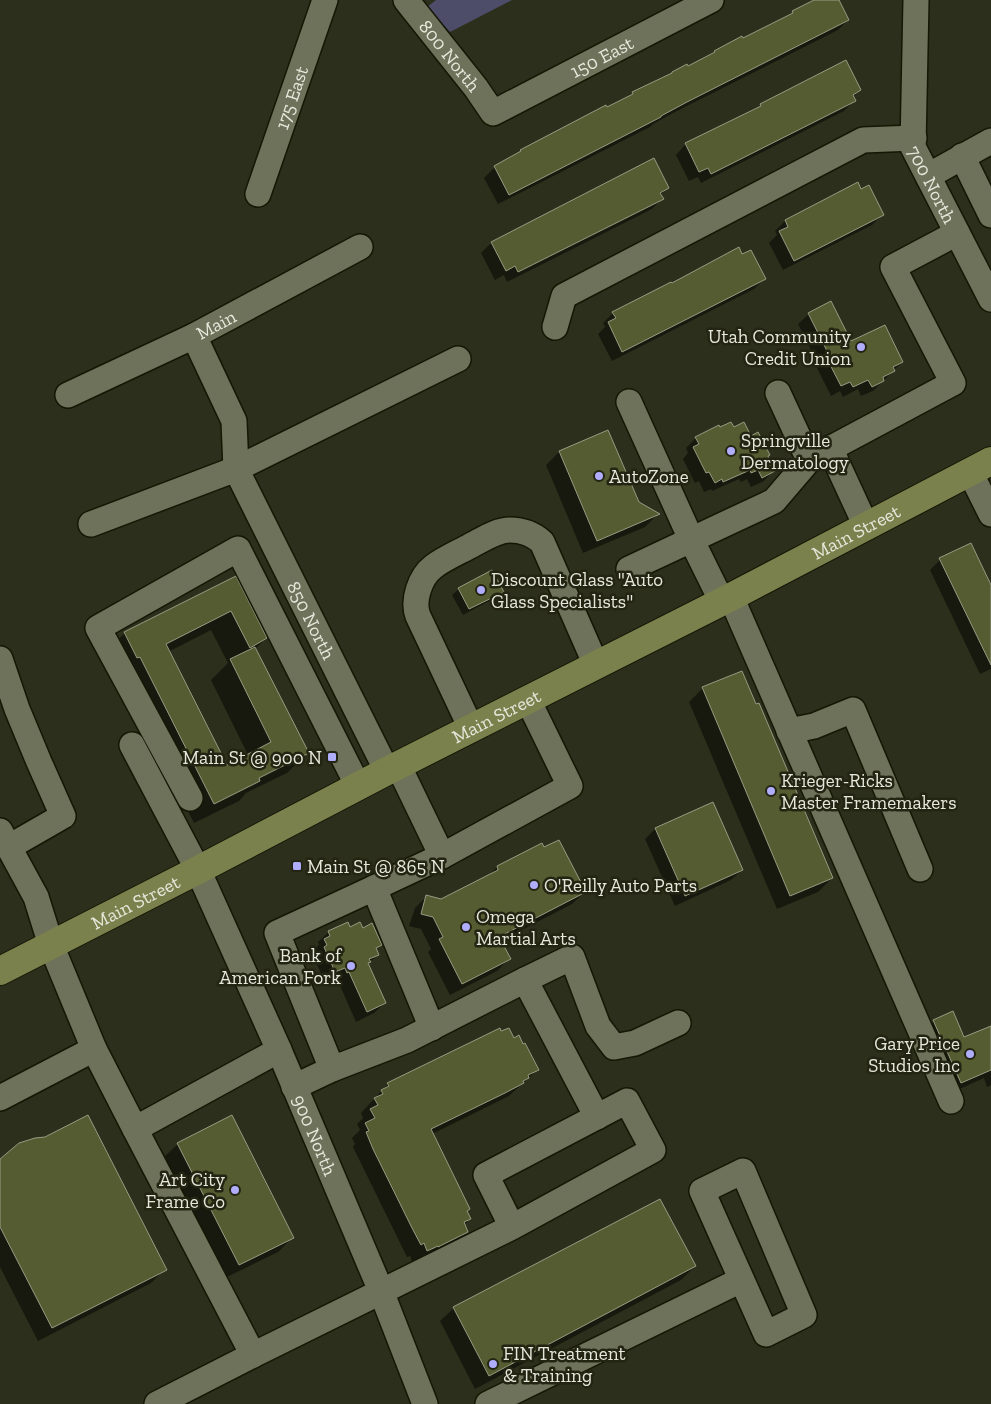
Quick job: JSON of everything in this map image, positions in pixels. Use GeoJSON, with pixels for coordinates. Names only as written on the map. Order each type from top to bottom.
{"type":"FeatureCollection","features":[{"type":"Feature","properties":{"kind":"main road","name":"Main Street"},"geometry":{"type":"LineString","coordinates":[[0,971],[392,768],[726,599],[980,466]]}},
{"type":"Feature","properties":{"kind":"street","name":"175 East"},"geometry":{"type":"LineString","coordinates":[[258,194],[325,0]]}},
{"type":"Feature","properties":{"kind":"street","name":"800 North"},"geometry":{"type":"LineString","coordinates":[[406,0],[476,88],[493,113]]}},
{"type":"Feature","properties":{"kind":"street","name":"700 North"},"geometry":{"type":"LineString","coordinates":[[916,0],[913,147],[957,233],[988,288]]}},
{"type":"Feature","properties":{"kind":"street","name":"150 East"},"geometry":{"type":"LineString","coordinates":[[493,113],[704,1]]}},
{"type":"Feature","properties":{"kind":"street"},"geometry":{"type":"LineString","coordinates":[[555,327],[564,296],[863,140],[914,138]]}},
{"type":"Feature","properties":{"kind":"street"},"geometry":{"type":"LineString","coordinates":[[928,176],[991,141]]}},
{"type":"Feature","properties":{"kind":"street"},"geometry":{"type":"LineString","coordinates":[[962,156],[991,215]]}},
{"type":"Feature","properties":{"kind":"street"},"geometry":{"type":"LineString","coordinates":[[629,569],[774,501],[819,454],[953,383],[893,267],[957,233]]}},
{"type":"Feature","properties":{"kind":"street","name":"Main"},"geometry":{"type":"LineString","coordinates":[[68,395],[194,336],[360,248]]}},
{"type":"Feature","properties":{"kind":"street"},"geometry":{"type":"LineString","coordinates":[[194,336],[234,421],[236,469]]}},
{"type":"Feature","properties":{"kind":"street"},"geometry":{"type":"LineString","coordinates":[[91,524],[236,469],[458,359]]}},
{"type":"Feature","properties":{"kind":"street"},"geometry":{"type":"LineString","coordinates":[[778,393],[866,526]]}},
{"type":"Feature","properties":{"kind":"street"},"geometry":{"type":"LineString","coordinates":[[629,402],[691,540],[726,599],[789,731],[950,1100]]}},
{"type":"Feature","properties":{"kind":"street"},"geometry":{"type":"LineString","coordinates":[[980,466],[991,514]]}},
{"type":"Feature","properties":{"kind":"street","name":"850 North"},"geometry":{"type":"LineString","coordinates":[[236,469],[392,768],[442,856]]}},
{"type":"Feature","properties":{"kind":"street"},"geometry":{"type":"LineString","coordinates":[[471,728],[418,616],[416,603],[426,574],[433,566],[489,536],[509,530],[536,536],[542,542],[596,665]]}},
{"type":"Feature","properties":{"kind":"street"},"geometry":{"type":"LineString","coordinates":[[190,798],[98,628],[238,549],[358,786]]}},
{"type":"Feature","properties":{"kind":"street"},"geometry":{"type":"LineString","coordinates":[[0,659],[38,762],[63,816],[4,839],[36,897],[52,945],[94,1049],[252,1355]]}},
{"type":"Feature","properties":{"kind":"street"},"geometry":{"type":"LineString","coordinates":[[332,1069],[277,933],[442,856],[570,786],[528,700]]}},
{"type":"Feature","properties":{"kind":"street"},"geometry":{"type":"LineString","coordinates":[[789,731],[814,726],[853,710],[920,869]]}},
{"type":"Feature","properties":{"kind":"street","name":"900 North"},"geometry":{"type":"LineString","coordinates":[[165,752],[137,754],[198,870],[279,1050],[381,1291],[425,1404]]}},
{"type":"Feature","properties":{"kind":"street"},"geometry":{"type":"LineString","coordinates":[[374,888],[432,1028]]}},
{"type":"Feature","properties":{"kind":"street"},"geometry":{"type":"LineString","coordinates":[[294,1087],[332,1069],[407,1040],[572,957],[598,1026],[614,1047],[635,1043],[678,1023]]}},
{"type":"Feature","properties":{"kind":"street"},"geometry":{"type":"LineString","coordinates":[[525,980],[597,1117]]}},
{"type":"Feature","properties":{"kind":"street"},"geometry":{"type":"LineString","coordinates":[[0,1098],[94,1049]]}},
{"type":"Feature","properties":{"kind":"street"},"geometry":{"type":"LineString","coordinates":[[135,1129],[279,1050]]}},
{"type":"Feature","properties":{"kind":"street"},"geometry":{"type":"LineString","coordinates":[[157,1404],[512,1227],[653,1150],[627,1101],[486,1175],[512,1227]]}},
{"type":"Feature","properties":{"kind":"street"},"geometry":{"type":"LineString","coordinates":[[743,1171],[804,1315],[766,1334],[741,1280],[702,1191],[743,1171]]}},
{"type":"Feature","properties":{"kind":"street"},"geometry":{"type":"LineString","coordinates":[[488,1404],[741,1280]]}},
{"type":"Feature","properties":{"kind":"shaded area"},"geometry":{"type":"Polygon","coordinates":[[[436,0],[512,0],[450,32],[427,7],[436,0]]]}},
{"type":"Feature","properties":{"kind":"building"},"geometry":{"type":"Polygon","coordinates":[[[814,0],[839,0],[849,20],[509,195],[494,166],[520,150],[606,105],[607,107],[633,94],[632,92],[687,64],[688,66],[742,36],[743,38],[793,13],[792,11],[814,0]]]}},
{"type":"Feature","properties":{"kind":"building"},"geometry":{"type":"Polygon","coordinates":[[[846,60],[861,90],[853,95],[856,101],[711,174],[708,168],[699,172],[685,143],[761,106],[760,104],[846,60]]]}},
{"type":"Feature","properties":{"kind":"building"},"geometry":{"type":"Polygon","coordinates":[[[654,158],[669,188],[660,193],[664,199],[518,272],[515,266],[506,271],[491,242],[654,158]]]}},
{"type":"Feature","properties":{"kind":"building"},"geometry":{"type":"Polygon","coordinates":[[[858,182],[861,189],[869,185],[884,215],[794,261],[779,231],[788,227],[785,220],[858,182]]]}},
{"type":"Feature","properties":{"kind":"building"},"geometry":{"type":"Polygon","coordinates":[[[739,247],[742,254],[751,250],[766,279],[622,352],[608,322],[616,318],[612,312],[672,283],[739,247]]]}},
{"type":"Feature","properties":{"kind":"building","name":"Utah Community Credit Union"},"geometry":{"type":"Polygon","coordinates":[[[831,301],[851,341],[885,325],[903,362],[893,367],[895,371],[883,377],[884,381],[872,387],[868,380],[853,387],[850,382],[841,386],[825,355],[828,353],[808,313],[831,301]]]}},
{"type":"Feature","properties":{"kind":"building","name":"Springville Dermatology"},"geometry":{"type":"Polygon","coordinates":[[[731,422],[734,427],[744,422],[751,436],[758,432],[770,455],[768,456],[775,471],[762,478],[758,470],[751,473],[750,470],[723,482],[722,479],[715,483],[709,472],[706,473],[693,447],[699,444],[695,437],[719,425],[720,427],[731,422]]]}},
{"type":"Feature","properties":{"kind":"building","name":"AutoZone"},"geometry":{"type":"Polygon","coordinates":[[[608,430],[639,502],[660,514],[597,541],[559,451],[608,430]]]}},
{"type":"Feature","properties":{"kind":"building"},"geometry":{"type":"Polygon","coordinates":[[[971,543],[991,585],[991,665],[939,558],[971,543]]]}},
{"type":"Feature","properties":{"kind":"building","name":"Discount Glass \"Auto Glass Specialists\""},"geometry":{"type":"Polygon","coordinates":[[[492,570],[504,592],[469,609],[458,588],[492,570]]]}},
{"type":"Feature","properties":{"kind":"building"},"geometry":{"type":"Polygon","coordinates":[[[236,576],[267,638],[250,648],[231,611],[166,644],[227,765],[271,742],[230,659],[255,647],[309,753],[259,778],[260,781],[214,804],[140,657],[137,658],[124,632],[236,576]]]}},
{"type":"Feature","properties":{"kind":"building","name":"Krieger-Ricks Master Framemakers"},"geometry":{"type":"Polygon","coordinates":[[[742,671],[756,704],[759,703],[833,878],[790,896],[702,687],[742,671]]]}},
{"type":"Feature","properties":{"kind":"building"},"geometry":{"type":"Polygon","coordinates":[[[713,802],[743,870],[685,896],[655,828],[713,802]]]}},
{"type":"Feature","properties":{"kind":"building"},"geometry":{"type":"Polygon","coordinates":[[[559,840],[586,892],[499,937],[511,959],[462,984],[439,939],[443,937],[433,917],[421,914],[426,895],[441,899],[498,870],[497,866],[542,843],[544,847],[559,840]]]}},
{"type":"Feature","properties":{"kind":"building","name":"Bank of American Fork"},"geometry":{"type":"Polygon","coordinates":[[[348,922],[350,927],[360,922],[363,928],[372,923],[382,945],[376,948],[379,955],[369,959],[371,962],[368,963],[386,1003],[367,1012],[349,972],[347,973],[345,968],[335,972],[324,947],[327,945],[324,939],[330,936],[328,931],[348,922]]]}},
{"type":"Feature","properties":{"kind":"building","name":"Gary Price Studios Inc"},"geometry":{"type":"Polygon","coordinates":[[[953,1011],[964,1037],[991,1026],[991,1070],[961,1083],[933,1020],[953,1011]]]}},
{"type":"Feature","properties":{"kind":"building"},"geometry":{"type":"Polygon","coordinates":[[[500,1028],[501,1031],[509,1028],[514,1038],[519,1035],[539,1070],[528,1075],[529,1078],[523,1081],[524,1083],[431,1129],[470,1209],[467,1211],[471,1219],[464,1222],[468,1232],[427,1251],[424,1243],[421,1245],[412,1228],[373,1149],[366,1132],[369,1131],[365,1123],[375,1118],[370,1109],[378,1105],[374,1098],[383,1094],[381,1090],[389,1086],[387,1083],[500,1028]]]}},
{"type":"Feature","properties":{"kind":"building"},"geometry":{"type":"Polygon","coordinates":[[[88,1115],[167,1270],[52,1328],[0,1227],[0,1159],[19,1143],[45,1137],[88,1115]]]}},
{"type":"Feature","properties":{"kind":"building","name":"Art City Frame Co"},"geometry":{"type":"Polygon","coordinates":[[[232,1115],[294,1238],[239,1265],[177,1143],[232,1115]]]}},
{"type":"Feature","properties":{"kind":"building"},"geometry":{"type":"Polygon","coordinates":[[[660,1199],[696,1266],[489,1376],[453,1307],[660,1199]]]}},
{"type":"Feature","properties":{"kind":"place","name":"Utah Community Credit Union"},"geometry":{"type":"Point","coordinates":[861,347]}},
{"type":"Feature","properties":{"kind":"place","name":"Springville Dermatology"},"geometry":{"type":"Point","coordinates":[731,451]}},
{"type":"Feature","properties":{"kind":"place","name":"AutoZone"},"geometry":{"type":"Point","coordinates":[599,476]}},
{"type":"Feature","properties":{"kind":"place","name":"Discount Glass \"Auto Glass Specialists\""},"geometry":{"type":"Point","coordinates":[481,590]}},
{"type":"Feature","properties":{"kind":"place","name":"Main St @ 900 N"},"geometry":{"type":"Point","coordinates":[332,757]}},
{"type":"Feature","properties":{"kind":"place","name":"Krieger-Ricks Master Framemakers"},"geometry":{"type":"Point","coordinates":[771,791]}},
{"type":"Feature","properties":{"kind":"place","name":"Main St @ 865 N"},"geometry":{"type":"Point","coordinates":[297,866]}},
{"type":"Feature","properties":{"kind":"place","name":"O'Reilly Auto Parts"},"geometry":{"type":"Point","coordinates":[534,885]}},
{"type":"Feature","properties":{"kind":"place","name":"Omega Martial Arts"},"geometry":{"type":"Point","coordinates":[466,927]}},
{"type":"Feature","properties":{"kind":"place","name":"Bank of American Fork"},"geometry":{"type":"Point","coordinates":[351,966]}},
{"type":"Feature","properties":{"kind":"place","name":"Gary Price Studios Inc"},"geometry":{"type":"Point","coordinates":[970,1054]}},
{"type":"Feature","properties":{"kind":"place","name":"Art City Frame Co"},"geometry":{"type":"Point","coordinates":[235,1190]}},
{"type":"Feature","properties":{"kind":"place","name":"FIN Treatment & Training"},"geometry":{"type":"Point","coordinates":[493,1364]}}]}
